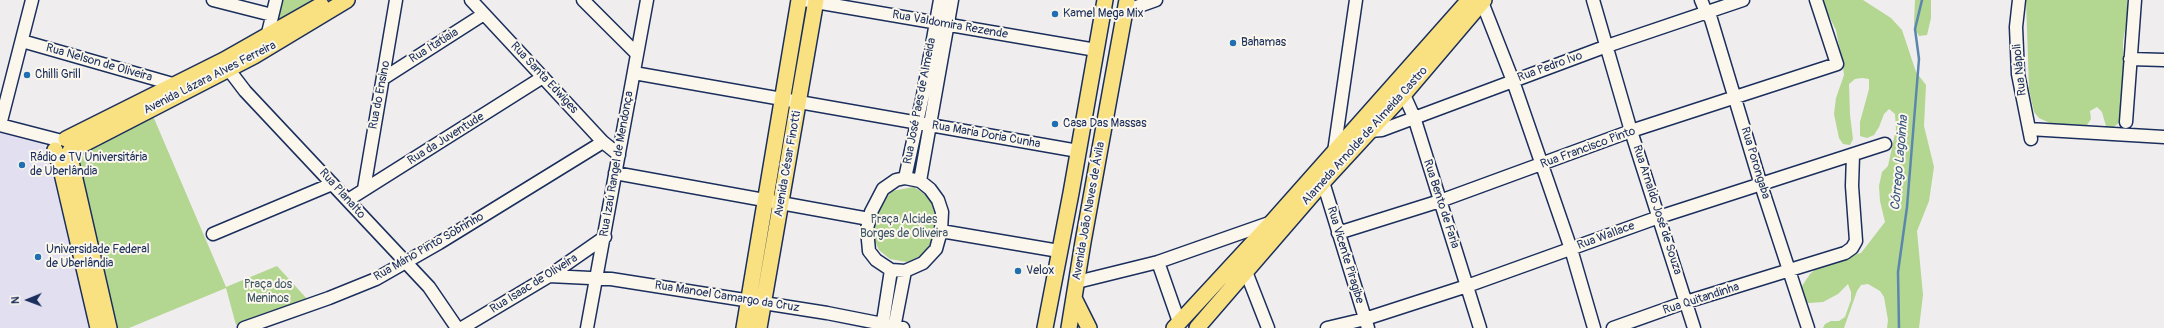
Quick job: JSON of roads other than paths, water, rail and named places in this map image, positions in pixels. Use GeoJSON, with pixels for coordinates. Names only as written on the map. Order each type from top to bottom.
{"type":"FeatureCollection","features":[{"type":"Feature","properties":{"kind":"main road","name":"Avenida Lázara Alves Ferreira"},"geometry":{"type":"LineString","coordinates":[[270,42],[329,0]]}},
{"type":"Feature","properties":{"kind":"main road","name":"Avenida Lázara Alves Ferreira"},"geometry":{"type":"LineString","coordinates":[[62,147],[227,65],[347,0]]}},
{"type":"Feature","properties":{"kind":"main road","name":"Avenida César Finotti"},"geometry":{"type":"LineString","coordinates":[[759,328],[756,301],[765,199],[784,99],[799,0]]}},
{"type":"Feature","properties":{"kind":"main road","name":"Avenida João Naves de Ávila"},"geometry":{"type":"LineString","coordinates":[[1044,328],[1051,299],[1105,0]]}},
{"type":"Feature","properties":{"kind":"main road","name":"Avenida César Finotti"},"geometry":{"type":"LineString","coordinates":[[744,328],[756,301],[781,202],[799,102],[812,1]]}},
{"type":"Feature","properties":{"kind":"main road","name":"Alameda Arnolde de Almeida Castro"},"geometry":{"type":"LineString","coordinates":[[1197,328],[1323,182],[1365,127],[1479,1]]}},
{"type":"Feature","properties":{"kind":"main road","name":"Avenida João Naves de Ávila"},"geometry":{"type":"LineString","coordinates":[[1069,328],[1126,6]]}},
{"type":"Feature","properties":{"kind":"main road","name":"Avenida Lázara Alves Ferreira"},"geometry":{"type":"LineString","coordinates":[[62,147],[176,84],[227,65]]}},
{"type":"Feature","properties":{"kind":"main road","name":"Alameda Arnolde de Almeida Castro"},"geometry":{"type":"LineString","coordinates":[[1176,325],[1272,222],[1334,152],[1365,127]]}},
{"type":"Feature","properties":{"kind":"main road"},"geometry":{"type":"LineString","coordinates":[[62,147],[61,169],[98,328]]}},
{"type":"Feature","properties":{"kind":"main road"},"geometry":{"type":"LineString","coordinates":[[62,147],[109,328]]}},
{"type":"Feature","properties":{"kind":"main road"},"geometry":{"type":"LineString","coordinates":[[1051,299],[1075,300],[1089,328]]}},
{"type":"Feature","properties":{"kind":"street"},"geometry":{"type":"LineString","coordinates":[[32,0],[0,125],[33,134],[62,147]]}},
{"type":"Feature","properties":{"kind":"street"},"geometry":{"type":"LineString","coordinates":[[213,0],[272,15]]}},
{"type":"Feature","properties":{"kind":"street"},"geometry":{"type":"LineString","coordinates":[[270,42],[272,15],[276,0]]}},
{"type":"Feature","properties":{"kind":"street","name":"Rua do Ensino"},"geometry":{"type":"LineString","coordinates":[[364,190],[396,0]]}},
{"type":"Feature","properties":{"kind":"street","name":"Rua Santa Edwiges"},"geometry":{"type":"LineString","coordinates":[[471,0],[603,142],[618,155]]}},
{"type":"Feature","properties":{"kind":"street"},"geometry":{"type":"LineString","coordinates":[[583,0],[637,54]]}},
{"type":"Feature","properties":{"kind":"street","name":"Rua Izaú Rangel de Mendonça"},"geometry":{"type":"LineString","coordinates":[[587,328],[605,237],[618,155],[647,0]]}},
{"type":"Feature","properties":{"kind":"street","name":"Rua José Paes de Almeida"},"geometry":{"type":"LineString","coordinates":[[940,0],[905,178],[896,180],[883,189],[869,218],[867,240],[870,251],[876,260],[891,270],[905,271],[923,263],[936,249],[941,231],[942,212],[938,200],[930,189],[920,181],[952,0]]}},
{"type":"Feature","properties":{"kind":"street"},"geometry":{"type":"LineString","coordinates":[[1126,6],[1156,0]]}},
{"type":"Feature","properties":{"kind":"street"},"geometry":{"type":"LineString","coordinates":[[1334,152],[1356,0]]}},
{"type":"Feature","properties":{"kind":"street","name":"Rua Arnaldo José de Souza"},"geometry":{"type":"LineString","coordinates":[[1593,0],[1631,132],[1694,328]]}},
{"type":"Feature","properties":{"kind":"street","name":"Rua Porongaba"},"geometry":{"type":"LineString","coordinates":[[1701,0],[1706,12],[1711,18],[1761,185],[1808,328]]}},
{"type":"Feature","properties":{"kind":"street","name":"Rua Pedro Ivo"},"geometry":{"type":"LineString","coordinates":[[1365,127],[1382,130],[1607,46],[1743,0]]}},
{"type":"Feature","properties":{"kind":"street","name":"Rua Francisco Pinto"},"geometry":{"type":"LineString","coordinates":[[1338,233],[1440,201],[1631,132],[1837,64],[1816,0]]}},
{"type":"Feature","properties":{"kind":"street","name":"Rua Nápoli"},"geometry":{"type":"LineString","coordinates":[[2019,0],[2016,27],[2018,74],[2030,134],[2164,137]]}},
{"type":"Feature","properties":{"kind":"street"},"geometry":{"type":"LineString","coordinates":[[2126,122],[2135,0]]}},
{"type":"Feature","properties":{"kind":"street","name":"Rua Valdomira Rezende"},"geometry":{"type":"LineString","coordinates":[[812,1],[1096,50]]}},
{"type":"Feature","properties":{"kind":"street"},"geometry":{"type":"LineString","coordinates":[[1479,1],[1513,81],[1571,249],[1594,328]]}},
{"type":"Feature","properties":{"kind":"street","name":"Rua Itatiaia"},"geometry":{"type":"LineString","coordinates":[[384,78],[484,14]]}},
{"type":"Feature","properties":{"kind":"street","name":"Rua Nelson de Oliveira"},"geometry":{"type":"LineString","coordinates":[[22,41],[176,84]]}},
{"type":"Feature","properties":{"kind":"street"},"geometry":{"type":"LineString","coordinates":[[2130,58],[2164,60]]}},
{"type":"Feature","properties":{"kind":"street","name":"Rua Planalto"},"geometry":{"type":"LineString","coordinates":[[227,65],[245,91],[429,287],[457,328]]}},
{"type":"Feature","properties":{"kind":"street","name":"Rua Maria Doria Cunha"},"geometry":{"type":"LineString","coordinates":[[634,73],[1078,152]]}},
{"type":"Feature","properties":{"kind":"street","name":"Rua da Juventude"},"geometry":{"type":"LineString","coordinates":[[348,200],[543,77]]}},
{"type":"Feature","properties":{"kind":"street","name":"Rua Bento de Faria"},"geometry":{"type":"LineString","coordinates":[[1401,87],[1414,118],[1480,328]]}},
{"type":"Feature","properties":{"kind":"street","name":"Rua Mário Pinto Sobrinho"},"geometry":{"type":"LineString","coordinates":[[244,328],[357,288],[407,262],[603,142]]}},
{"type":"Feature","properties":{"kind":"street","name":"Rua Wallace"},"geometry":{"type":"LineString","coordinates":[[1328,328],[1366,323],[1659,217],[1885,144]]}},
{"type":"Feature","properties":{"kind":"street","name":"Rua Quitandinha"},"geometry":{"type":"LineString","coordinates":[[1613,328],[1686,302],[1845,253],[1856,245],[1855,208],[1852,186],[1853,155]]}},
{"type":"Feature","properties":{"kind":"street"},"geometry":{"type":"LineString","coordinates":[[616,173],[869,218]]}},
{"type":"Feature","properties":{"kind":"street"},"geometry":{"type":"LineString","coordinates":[[905,178],[920,181]]}},
{"type":"Feature","properties":{"kind":"street","name":"Rua Vicente Piragibe"},"geometry":{"type":"LineString","coordinates":[[1323,182],[1366,323]]}},
{"type":"Feature","properties":{"kind":"street"},"geometry":{"type":"LineString","coordinates":[[213,234],[332,184]]}},
{"type":"Feature","properties":{"kind":"street"},"geometry":{"type":"LineString","coordinates":[[1077,282],[1158,262],[1272,222]]}},
{"type":"Feature","properties":{"kind":"street"},"geometry":{"type":"LineString","coordinates":[[941,231],[1059,251]]}},
{"type":"Feature","properties":{"kind":"street","name":"Rua Isaac de Oliveira"},"geometry":{"type":"LineString","coordinates":[[462,328],[549,276],[605,237]]}},
{"type":"Feature","properties":{"kind":"street"},"geometry":{"type":"LineString","coordinates":[[1240,256],[1268,328]]}},
{"type":"Feature","properties":{"kind":"street"},"geometry":{"type":"LineString","coordinates":[[1158,262],[1176,325]]}},
{"type":"Feature","properties":{"kind":"street"},"geometry":{"type":"LineString","coordinates":[[882,326],[891,270]]}},
{"type":"Feature","properties":{"kind":"street"},"geometry":{"type":"LineString","coordinates":[[897,328],[905,271]]}},
{"type":"Feature","properties":{"kind":"street","name":"Rua Manoel Camargo da Cruz"},"geometry":{"type":"LineString","coordinates":[[549,276],[611,279],[756,301],[897,328]]}},
{"type":"Feature","properties":{"kind":"waterway","name":"Córrego Lagoinha"},"geometry":{"type":"LineString","coordinates":[[1899,328],[1898,272],[1907,207],[1919,59],[1915,29],[1922,0]]}},
{"type":"Feature","properties":{"kind":"place","name":"Kamel Mega Mix"},"geometry":{"type":"Point","coordinates":[1055,14]}},
{"type":"Feature","properties":{"kind":"place","name":"Bahamas"},"geometry":{"type":"Point","coordinates":[1233,43]}},
{"type":"Feature","properties":{"kind":"place","name":"Chilli Grill"},"geometry":{"type":"Point","coordinates":[27,75]}},
{"type":"Feature","properties":{"kind":"place","name":"Casa Das Massas"},"geometry":{"type":"Point","coordinates":[1055,124]}},
{"type":"Feature","properties":{"kind":"place","name":"Rádio e TV Universitária de Uberlândia"},"geometry":{"type":"Point","coordinates":[22,165]}},
{"type":"Feature","properties":{"kind":"place","name":"Universidade Federal de Uberlândia"},"geometry":{"type":"Point","coordinates":[38,257]}},
{"type":"Feature","properties":{"kind":"place","name":"Velox"},"geometry":{"type":"Point","coordinates":[1018,271]}},
{"type":"Feature","properties":{"kind":"park label","name":"Praça Alcides Borges de Oliveira"},"geometry":{"type":"Point","coordinates":[904,227]}},
{"type":"Feature","properties":{"kind":"park label","name":"Praça dos Meninos"},"geometry":{"type":"Point","coordinates":[268,292]}}]}
